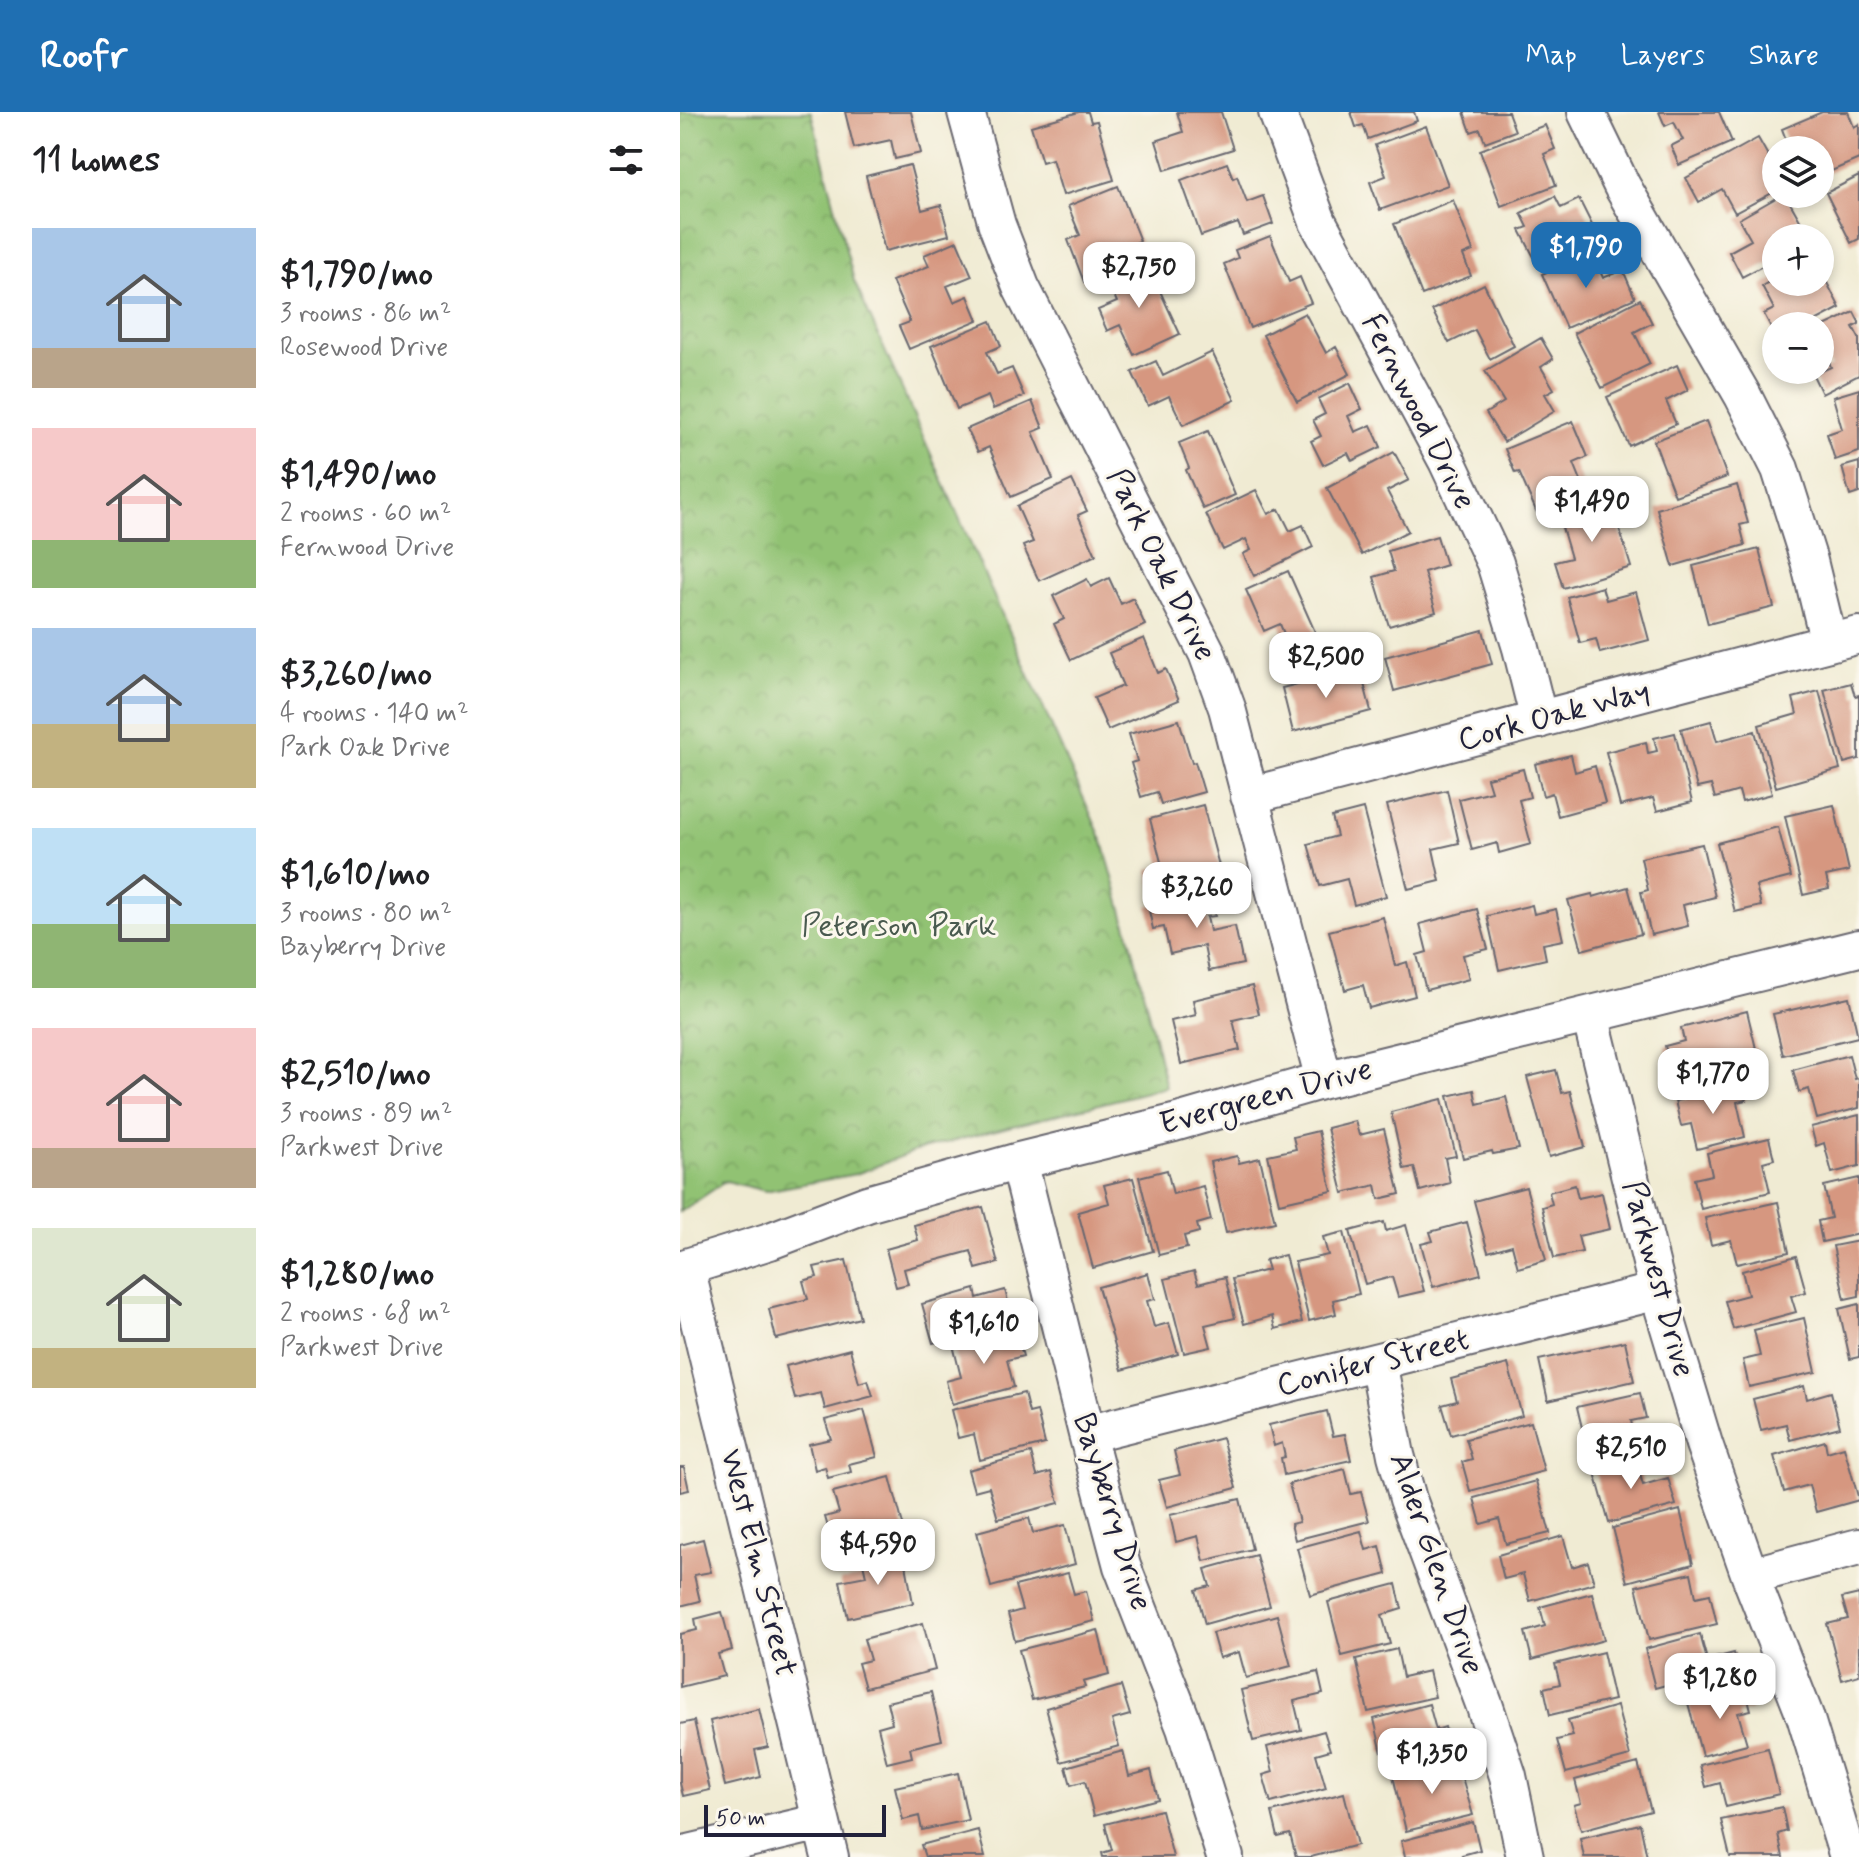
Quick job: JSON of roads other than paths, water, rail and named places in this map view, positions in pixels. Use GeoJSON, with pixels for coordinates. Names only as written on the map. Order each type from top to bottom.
{"type":"FeatureCollection","features":[{"type":"Feature","properties":{"kind":"street","name":"Park Oak Drive"},"geometry":{"type":"LineString","coordinates":[[966,112],[997,225],[1021,287],[1207,653],[1227,708],[1324,1080]]}},
{"type":"Feature","properties":{"kind":"street","name":"Fernwood Drive"},"geometry":{"type":"LineString","coordinates":[[1277,112],[1318,222],[1447,461],[1495,563],[1539,720]]}},
{"type":"Feature","properties":{"kind":"street"},"geometry":{"type":"LineString","coordinates":[[1586,112],[1622,186],[1743,396],[1780,469],[1809,561],[1844,639]]}},
{"type":"Feature","properties":{"kind":"street","name":"Cork Oak Way"},"geometry":{"type":"LineString","coordinates":[[1249,796],[1844,639]]}},
{"type":"Feature","properties":{"kind":"street","name":"Evergreen Drive"},"geometry":{"type":"LineString","coordinates":[[683,1269],[770,1241],[867,1204],[1019,1161],[1174,1123],[1324,1080],[1859,948]]}},
{"type":"Feature","properties":{"kind":"street","name":"Parkwest Drive"},"geometry":{"type":"LineString","coordinates":[[1590,1015],[1658,1291],[1704,1444],[1750,1576],[1805,1716],[1848,1857]]}},
{"type":"Feature","properties":{"kind":"street","name":"Bayberry Drive"},"geometry":{"type":"LineString","coordinates":[[1019,1161],[1122,1566],[1185,1728],[1225,1857]]}},
{"type":"Feature","properties":{"kind":"street","name":"West Elm Street"},"geometry":{"type":"LineString","coordinates":[[683,1269],[830,1857]]}},
{"type":"Feature","properties":{"kind":"street","name":"Conifer Street"},"geometry":{"type":"LineString","coordinates":[[1087,1434],[1658,1291]]}},
{"type":"Feature","properties":{"kind":"street","name":"Alder Glen Drive"},"geometry":{"type":"LineString","coordinates":[[1378,1362],[1408,1499],[1504,1762],[1525,1857]]}},
{"type":"Feature","properties":{"kind":"street"},"geometry":{"type":"LineString","coordinates":[[1750,1576],[1859,1547]]}},
{"type":"Feature","properties":{"kind":"street"},"geometry":{"type":"LineString","coordinates":[[680,1855],[821,1822]]}},
{"type":"Feature","properties":{"kind":"park label","name":"Peterson Park"},"geometry":{"type":"Point","coordinates":[899,926]}}]}
